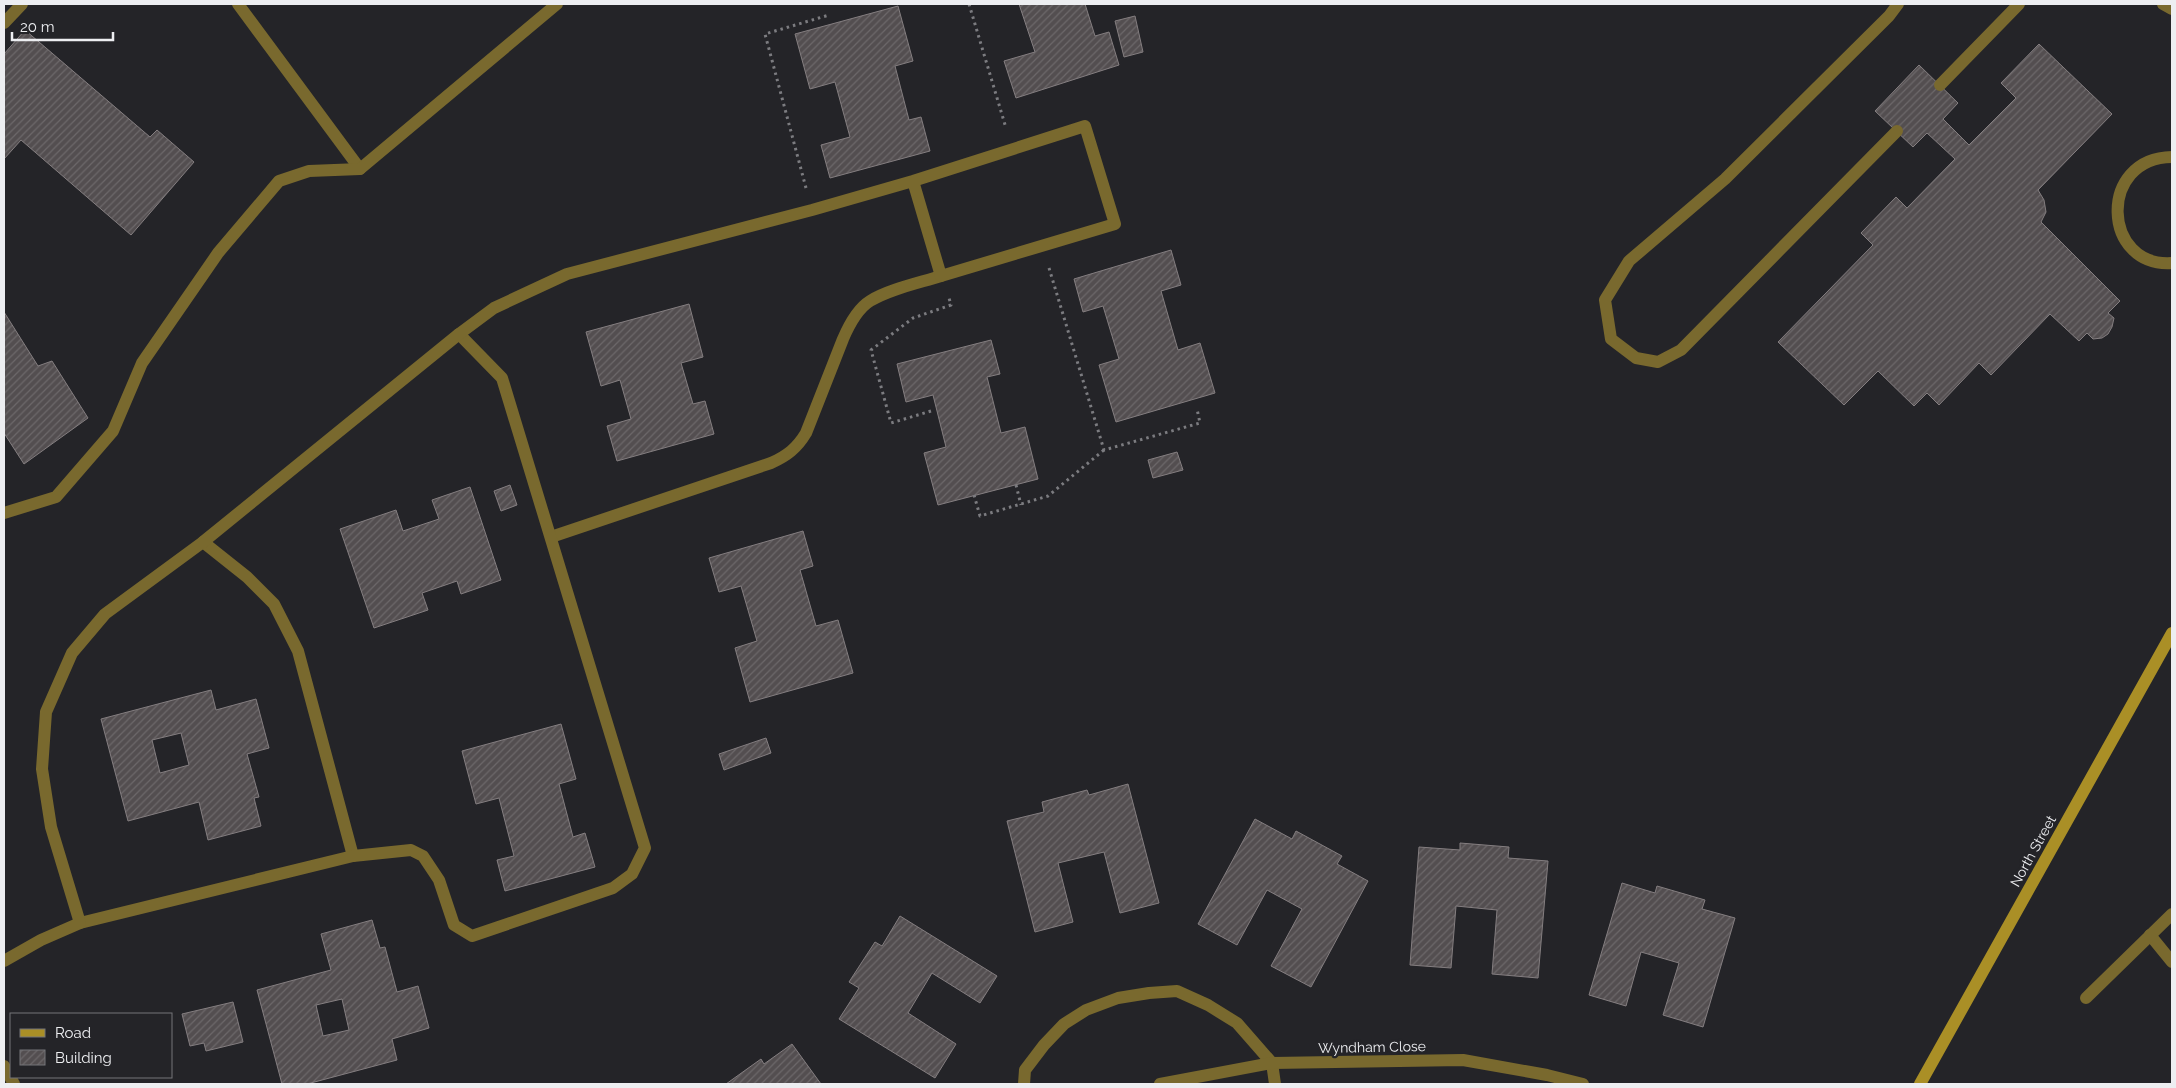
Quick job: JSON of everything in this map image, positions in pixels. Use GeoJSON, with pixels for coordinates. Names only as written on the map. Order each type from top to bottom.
{"type":"FeatureCollection","features":[{"type":"Feature","properties":{"kind":"main road","name":"North Street"},"geometry":{"type":"LineString","coordinates":[[1920,1084],[2172,633]]}},
{"type":"Feature","properties":{"kind":"street"},"geometry":{"type":"LineString","coordinates":[[4,23],[22,4]]}},
{"type":"Feature","properties":{"kind":"street"},"geometry":{"type":"LineString","coordinates":[[238,4],[360,169]]}},
{"type":"Feature","properties":{"kind":"street"},"geometry":{"type":"LineString","coordinates":[[4,513],[56,497],[113,431],[142,363],[218,253],[279,181],[309,171],[360,169],[557,4]]}},
{"type":"Feature","properties":{"kind":"street"},"geometry":{"type":"LineString","coordinates":[[1897,132],[1682,350],[1658,362],[1636,358],[1611,339],[1604,300],[1629,261],[1725,179],[1889,16],[1898,4]]}},
{"type":"Feature","properties":{"kind":"street"},"geometry":{"type":"LineString","coordinates":[[1940,85],[2019,4]]}},
{"type":"Feature","properties":{"kind":"street"},"geometry":{"type":"LineString","coordinates":[[2163,4],[2172,9]]}},
{"type":"Feature","properties":{"kind":"street"},"geometry":{"type":"LineString","coordinates":[[80,923],[51,827],[42,768],[46,712],[72,653],[105,614],[203,542],[459,334],[494,308],[567,274],[812,210],[913,181],[1085,126],[1115,224],[941,276],[869,301],[850,324],[806,433],[800,444],[787,456],[551,537]]}},
{"type":"Feature","properties":{"kind":"street"},"geometry":{"type":"LineString","coordinates":[[2172,157],[2153,160],[2137,168],[2125,181],[2117,198],[2116,216],[2121,233],[2131,248],[2146,259],[2164,264],[2172,263]]}},
{"type":"Feature","properties":{"kind":"street"},"geometry":{"type":"LineString","coordinates":[[913,181],[941,276]]}},
{"type":"Feature","properties":{"kind":"street"},"geometry":{"type":"LineString","coordinates":[[4,961],[40,940],[80,923],[353,856],[411,850],[424,856],[440,880],[454,925],[472,936],[613,888],[632,874],[645,848],[502,378],[459,334]]}},
{"type":"Feature","properties":{"kind":"street"},"geometry":{"type":"LineString","coordinates":[[203,542],[247,576],[274,604],[298,650],[353,856]]}},
{"type":"Feature","properties":{"kind":"street"},"geometry":{"type":"LineString","coordinates":[[2086,998],[2172,914]]}},
{"type":"Feature","properties":{"kind":"street"},"geometry":{"type":"LineString","coordinates":[[2150,935],[2172,962]]}},
{"type":"Feature","properties":{"kind":"street"},"geometry":{"type":"LineString","coordinates":[[1024,1084],[1025,1070],[1044,1045],[1064,1024],[1086,1010],[1118,998],[1177,991],[1208,1005],[1237,1024],[1272,1063],[1275,1084]]}},
{"type":"Feature","properties":{"kind":"street","name":"Wyndham Close"},"geometry":{"type":"LineString","coordinates":[[1160,1084],[1272,1063],[1463,1060],[1547,1074],[1583,1084]]}},
{"type":"Feature","properties":{"kind":"path"},"geometry":{"type":"LineString","coordinates":[[969,4],[1012,149]]}},
{"type":"Feature","properties":{"kind":"path"},"geometry":{"type":"LineString","coordinates":[[812,210],[765,34],[829,15]]}},
{"type":"Feature","properties":{"kind":"path"},"geometry":{"type":"LineString","coordinates":[[1043,245],[1104,450]]}},
{"type":"Feature","properties":{"kind":"path"},"geometry":{"type":"LineString","coordinates":[[931,411],[891,423],[871,350],[913,318],[951,305],[941,276]]}},
{"type":"Feature","properties":{"kind":"path"},"geometry":{"type":"LineString","coordinates":[[974,495],[980,516],[1048,496],[1104,450],[1200,423],[1196,409]]}},
{"type":"Feature","properties":{"kind":"path"},"geometry":{"type":"LineString","coordinates":[[1016,485],[1021,505]]}},
{"type":"Feature","properties":{"kind":"building"},"geometry":{"type":"Polygon","coordinates":[[[1019,4],[1085,4],[1095,36],[1109,32],[1119,65],[1016,98],[1004,61],[1035,52],[1019,4]]]}},
{"type":"Feature","properties":{"kind":"building"},"geometry":{"type":"Polygon","coordinates":[[[898,6],[913,61],[895,66],[909,120],[921,117],[930,151],[830,178],[821,145],[850,137],[835,82],[810,89],[795,34],[898,6]]]}},
{"type":"Feature","properties":{"kind":"building"},"geometry":{"type":"Polygon","coordinates":[[[1135,16],[1143,52],[1124,57],[1115,21],[1135,16]]]}},
{"type":"Feature","properties":{"kind":"building"},"geometry":{"type":"Polygon","coordinates":[[[25,30],[150,137],[157,130],[194,162],[131,235],[21,140],[4,159],[4,54],[25,30]]]}},
{"type":"Feature","properties":{"kind":"building"},"geometry":{"type":"Polygon","coordinates":[[[2039,44],[2112,114],[2038,190],[2044,200],[2046,212],[2041,222],[2120,301],[2108,313],[2114,318],[2112,327],[2108,334],[2102,338],[2093,339],[2087,333],[2079,341],[2050,314],[1991,375],[1979,363],[1939,405],[1927,393],[1914,406],[1878,371],[1844,405],[1778,342],[1873,245],[1861,233],[1896,197],[1907,208],[1955,159],[1927,133],[1913,147],[1875,111],[1919,65],[1958,103],[1943,119],[1969,145],[2016,98],[2001,83],[2039,44]]]}},
{"type":"Feature","properties":{"kind":"building"},"geometry":{"type":"Polygon","coordinates":[[[1171,250],[1181,285],[1161,291],[1178,350],[1200,343],[1215,393],[1116,422],[1099,365],[1119,359],[1103,306],[1083,312],[1074,279],[1171,250]]]}},
{"type":"Feature","properties":{"kind":"building"},"geometry":{"type":"Polygon","coordinates":[[[689,304],[703,357],[681,363],[693,404],[705,401],[714,434],[617,461],[607,426],[631,419],[620,380],[601,386],[586,332],[689,304]]]}},
{"type":"Feature","properties":{"kind":"building"},"geometry":{"type":"Polygon","coordinates":[[[4,312],[38,366],[52,361],[88,418],[24,464],[4,433],[4,312]]]}},
{"type":"Feature","properties":{"kind":"building"},"geometry":{"type":"Polygon","coordinates":[[[991,340],[1000,374],[987,377],[1001,433],[1025,427],[1038,479],[938,505],[924,453],[946,447],[933,395],[906,402],[897,364],[991,340]]]}},
{"type":"Feature","properties":{"kind":"building"},"geometry":{"type":"Polygon","coordinates":[[[1177,452],[1183,470],[1153,478],[1148,460],[1177,452]]]}},
{"type":"Feature","properties":{"kind":"building"},"geometry":{"type":"Polygon","coordinates":[[[510,485],[517,505],[501,511],[494,491],[510,485]]]}},
{"type":"Feature","properties":{"kind":"building"},"geometry":{"type":"Polygon","coordinates":[[[470,487],[501,580],[461,594],[457,581],[422,593],[428,610],[374,628],[340,529],[396,510],[403,531],[439,519],[432,500],[470,487]]]}},
{"type":"Feature","properties":{"kind":"building"},"geometry":{"type":"Polygon","coordinates":[[[803,531],[813,566],[800,570],[816,626],[838,620],[853,673],[750,702],[735,648],[757,641],[741,586],[719,592],[709,558],[803,531]]]}},
{"type":"Feature","properties":{"kind":"building"},"geometry":{"type":"Polygon","coordinates":[[[211,690],[216,710],[256,699],[269,748],[247,754],[259,797],[254,798],[261,826],[208,840],[199,802],[128,821],[101,719],[211,690]],[[181,733],[152,740],[160,773],[189,765],[181,733]]]}},
{"type":"Feature","properties":{"kind":"building"},"geometry":{"type":"Polygon","coordinates":[[[561,724],[576,779],[559,784],[573,837],[585,833],[595,867],[505,891],[497,860],[514,856],[499,798],[476,804],[462,751],[561,724]]]}},
{"type":"Feature","properties":{"kind":"building"},"geometry":{"type":"Polygon","coordinates":[[[766,738],[771,753],[724,770],[719,754],[766,738]]]}},
{"type":"Feature","properties":{"kind":"building"},"geometry":{"type":"Polygon","coordinates":[[[1128,784],[1159,903],[1120,913],[1104,852],[1058,863],[1073,922],[1035,932],[1007,821],[1044,812],[1042,802],[1087,790],[1089,795],[1128,784]]]}},
{"type":"Feature","properties":{"kind":"building"},"geometry":{"type":"Polygon","coordinates":[[[1255,819],[1292,839],[1296,831],[1342,856],[1337,864],[1368,881],[1311,987],[1271,966],[1302,909],[1267,890],[1237,945],[1198,924],[1255,819]]]}},
{"type":"Feature","properties":{"kind":"building"},"geometry":{"type":"Polygon","coordinates":[[[1460,843],[1509,847],[1508,858],[1548,861],[1538,978],[1492,974],[1497,910],[1456,906],[1451,968],[1410,965],[1419,847],[1460,850],[1460,843]]]}},
{"type":"Feature","properties":{"kind":"building"},"geometry":{"type":"Polygon","coordinates":[[[1622,883],[1655,893],[1657,886],[1705,900],[1702,909],[1735,918],[1703,1027],[1663,1015],[1679,963],[1641,952],[1626,1006],[1589,995],[1622,883]]]}},
{"type":"Feature","properties":{"kind":"building"},"geometry":{"type":"Polygon","coordinates":[[[900,916],[997,976],[980,1003],[932,973],[908,1013],[956,1044],[935,1078],[839,1019],[859,988],[849,982],[875,942],[882,946],[900,916]]]}},
{"type":"Feature","properties":{"kind":"building"},"geometry":{"type":"Polygon","coordinates":[[[372,920],[380,948],[385,947],[397,992],[418,986],[429,1028],[392,1039],[397,1060],[307,1084],[282,1084],[257,990],[331,970],[321,934],[372,920]],[[342,999],[316,1005],[323,1036],[349,1030],[342,999]]]}},
{"type":"Feature","properties":{"kind":"building"},"geometry":{"type":"Polygon","coordinates":[[[233,1002],[243,1042],[206,1051],[204,1043],[190,1046],[182,1014],[233,1002]]]}},
{"type":"Feature","properties":{"kind":"building"},"geometry":{"type":"Polygon","coordinates":[[[792,1044],[821,1084],[726,1084],[761,1059],[764,1064],[792,1044]]]}}]}
